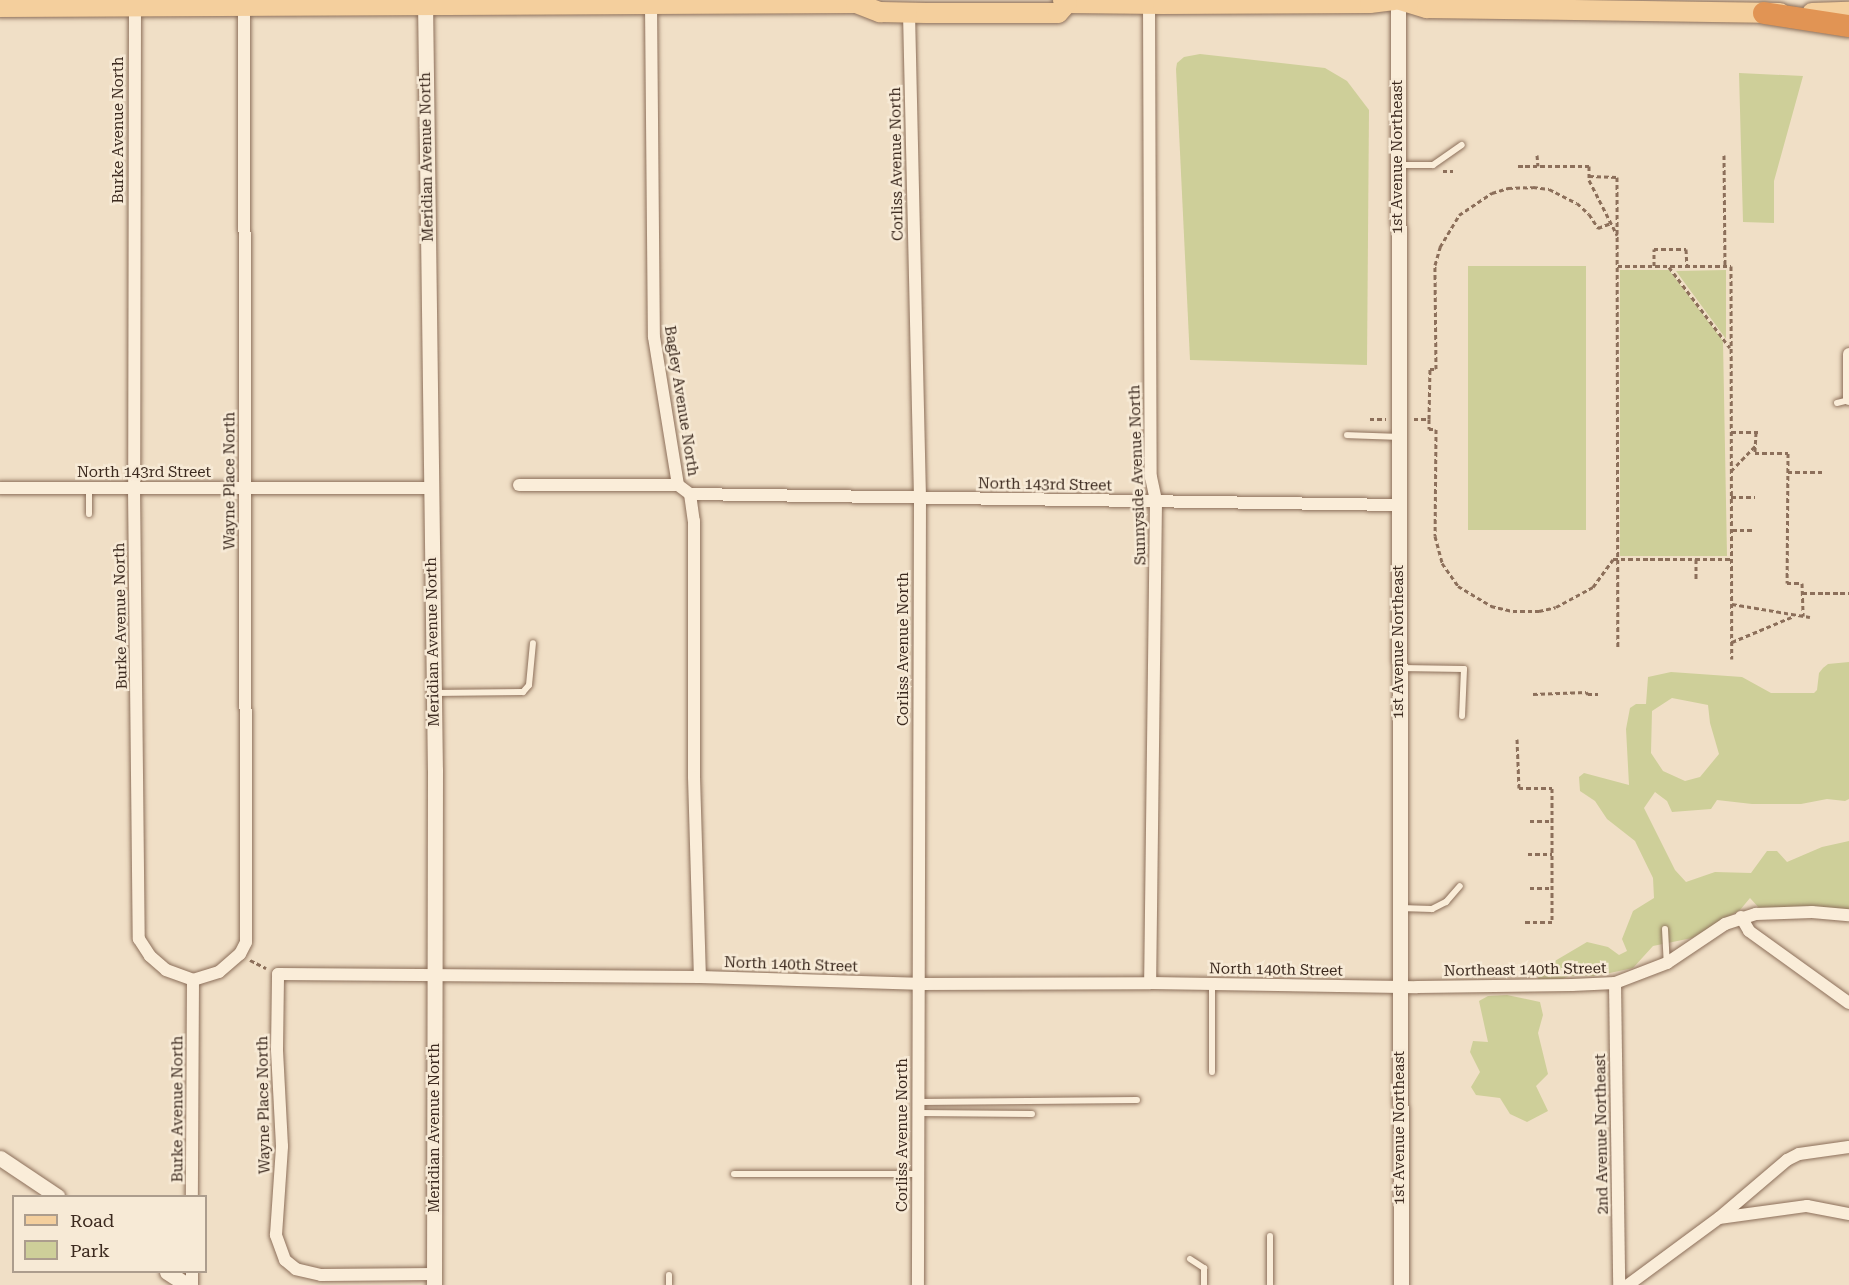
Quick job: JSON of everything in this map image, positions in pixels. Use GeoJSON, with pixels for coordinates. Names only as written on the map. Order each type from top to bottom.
{"type":"FeatureCollection","features":[{"type":"Feature","properties":{"kind":"highway"},"geometry":{"type":"LineString","coordinates":[[1764,13],[1849,26]]}},
{"type":"Feature","properties":{"kind":"main road"},"geometry":{"type":"LineString","coordinates":[[0,7],[244,7],[314,3],[859,2],[880,12],[1058,13],[1065,2],[1370,3],[1397,0],[1428,8],[1764,13],[1849,12]]}},
{"type":"Feature","properties":{"kind":"street","name":"1st Avenue Northeast"},"geometry":{"type":"LineString","coordinates":[[1397,0],[1401,1285]]}},
{"type":"Feature","properties":{"kind":"street","name":"Sunnyside Avenue North"},"geometry":{"type":"LineString","coordinates":[[1150,983],[1156,501],[1151,477],[1158,2]]}},
{"type":"Feature","properties":{"kind":"street","name":"Meridian Avenue North"},"geometry":{"type":"LineString","coordinates":[[425,3],[434,693],[434,1280]]}},
{"type":"Feature","properties":{"kind":"street","name":"Bagley Avenue North"},"geometry":{"type":"LineString","coordinates":[[651,4],[654,337],[678,485],[690,494],[694,521],[694,777],[700,977]]}},
{"type":"Feature","properties":{"kind":"street","name":"Burke Avenue North"},"geometry":{"type":"LineString","coordinates":[[135,7],[134,488],[139,939],[150,956],[166,970],[193,980],[192,1195]]}},
{"type":"Feature","properties":{"kind":"street","name":"Wayne Place North"},"geometry":{"type":"LineString","coordinates":[[240,954],[246,942],[244,7]]}},
{"type":"Feature","properties":{"kind":"street","name":"Corliss Avenue North"},"geometry":{"type":"LineString","coordinates":[[909,13],[920,498],[918,1285]]}},
{"type":"Feature","properties":{"kind":"street"},"geometry":{"type":"LineString","coordinates":[[1845,401],[1849,354]]}},
{"type":"Feature","properties":{"kind":"street"},"geometry":{"type":"LineString","coordinates":[[519,485],[678,485]]}},
{"type":"Feature","properties":{"kind":"street","name":"North 143rd Street"},"geometry":{"type":"LineString","coordinates":[[0,489],[432,488]]}},
{"type":"Feature","properties":{"kind":"street","name":"North 143rd Street"},"geometry":{"type":"LineString","coordinates":[[690,494],[1399,505]]}},
{"type":"Feature","properties":{"kind":"street","name":"Northeast 140th Street"},"geometry":{"type":"LineString","coordinates":[[1400,987],[1615,983],[1667,963],[1684,949],[1741,917],[1756,914],[1812,912],[1849,915]]}},
{"type":"Feature","properties":{"kind":"street"},"geometry":{"type":"LineString","coordinates":[[1741,917],[1749,931],[1849,1004]]}},
{"type":"Feature","properties":{"kind":"street"},"geometry":{"type":"LineString","coordinates":[[193,980],[219,972],[240,954]]}},
{"type":"Feature","properties":{"kind":"street","name":"Wayne Place North"},"geometry":{"type":"LineString","coordinates":[[278,974],[282,1146],[276,1235],[285,1260],[296,1269],[321,1275],[434,1280]]}},
{"type":"Feature","properties":{"kind":"street","name":"North 140th Street"},"geometry":{"type":"LineString","coordinates":[[278,974],[435,977],[700,977],[917,984],[1150,983],[1400,987]]}},
{"type":"Feature","properties":{"kind":"street","name":"2nd Avenue Northeast"},"geometry":{"type":"LineString","coordinates":[[1615,983],[1618,1285]]}},
{"type":"Feature","properties":{"kind":"street"},"geometry":{"type":"LineString","coordinates":[[1628,1285],[1719,1218],[1787,1160],[1799,1154],[1849,1147]]}},
{"type":"Feature","properties":{"kind":"street"},"geometry":{"type":"LineString","coordinates":[[0,1158],[54,1195]]}},
{"type":"Feature","properties":{"kind":"street"},"geometry":{"type":"LineString","coordinates":[[1719,1218],[1808,1206],[1849,1214]]}},
{"type":"Feature","properties":{"kind":"street"},"geometry":{"type":"LineString","coordinates":[[169,1273],[190,1285]]}},
{"type":"Feature","properties":{"kind":"lane"},"geometry":{"type":"LineString","coordinates":[[1398,165],[1433,165],[1462,146]]}},
{"type":"Feature","properties":{"kind":"lane"},"geometry":{"type":"LineString","coordinates":[[1347,435],[1398,437]]}},
{"type":"Feature","properties":{"kind":"lane"},"geometry":{"type":"LineString","coordinates":[[89,488],[89,514]]}},
{"type":"Feature","properties":{"kind":"lane"},"geometry":{"type":"LineString","coordinates":[[434,693],[523,692],[529,685],[532,643]]}},
{"type":"Feature","properties":{"kind":"lane"},"geometry":{"type":"LineString","coordinates":[[1399,668],[1464,669],[1462,716]]}},
{"type":"Feature","properties":{"kind":"lane"},"geometry":{"type":"LineString","coordinates":[[1400,908],[1432,909],[1446,902],[1460,886]]}},
{"type":"Feature","properties":{"kind":"lane"},"geometry":{"type":"LineString","coordinates":[[1665,929],[1667,963]]}},
{"type":"Feature","properties":{"kind":"lane"},"geometry":{"type":"LineString","coordinates":[[1212,984],[1212,1072]]}},
{"type":"Feature","properties":{"kind":"lane"},"geometry":{"type":"LineString","coordinates":[[918,1108],[1137,1100]]}},
{"type":"Feature","properties":{"kind":"lane"},"geometry":{"type":"LineString","coordinates":[[918,1108],[1032,1114]]}},
{"type":"Feature","properties":{"kind":"lane"},"geometry":{"type":"LineString","coordinates":[[734,1174],[918,1174]]}},
{"type":"Feature","properties":{"kind":"lane"},"geometry":{"type":"LineString","coordinates":[[1270,1236],[1270,1285]]}},
{"type":"Feature","properties":{"kind":"lane"},"geometry":{"type":"LineString","coordinates":[[1190,1259],[1204,1268],[1204,1285]]}},
{"type":"Feature","properties":{"kind":"lane"},"geometry":{"type":"LineString","coordinates":[[669,1275],[669,1285]]}},
{"type":"Feature","properties":{"kind":"path"},"geometry":{"type":"LineString","coordinates":[[1538,155],[1538,166]]}},
{"type":"Feature","properties":{"kind":"path"},"geometry":{"type":"LineString","coordinates":[[1725,155],[1725,266]]}},
{"type":"Feature","properties":{"kind":"path"},"geometry":{"type":"LineString","coordinates":[[1518,166],[1589,166],[1589,176],[1617,237]]}},
{"type":"Feature","properties":{"kind":"path"},"geometry":{"type":"LineString","coordinates":[[1589,176],[1617,177],[1618,649]]}},
{"type":"Feature","properties":{"kind":"path"},"geometry":{"type":"LineString","coordinates":[[1611,223],[1598,228],[1589,213],[1577,203],[1556,192],[1533,187],[1508,188],[1492,193],[1459,215],[1440,247],[1435,265],[1436,369],[1430,369],[1430,429],[1436,429],[1435,536],[1442,563],[1458,586],[1491,606],[1513,611],[1539,611],[1556,607],[1593,586],[1613,559],[1731,559]]}},
{"type":"Feature","properties":{"kind":"path"},"geometry":{"type":"LineString","coordinates":[[1654,266],[1654,249],[1686,249],[1687,266]]}},
{"type":"Feature","properties":{"kind":"path"},"geometry":{"type":"LineString","coordinates":[[1618,266],[1731,266],[1732,659]]}},
{"type":"Feature","properties":{"kind":"path"},"geometry":{"type":"LineString","coordinates":[[1668,266],[1731,349]]}},
{"type":"Feature","properties":{"kind":"path"},"geometry":{"type":"LineString","coordinates":[[1370,419],[1390,419]]}},
{"type":"Feature","properties":{"kind":"path"},"geometry":{"type":"LineString","coordinates":[[1412,419],[1430,419]]}},
{"type":"Feature","properties":{"kind":"path"},"geometry":{"type":"LineString","coordinates":[[1731,432],[1761,432]]}},
{"type":"Feature","properties":{"kind":"path"},"geometry":{"type":"LineString","coordinates":[[1756,432],[1755,453],[1788,453],[1787,583],[1802,583],[1803,616]]}},
{"type":"Feature","properties":{"kind":"path"},"geometry":{"type":"LineString","coordinates":[[1731,471],[1755,446]]}},
{"type":"Feature","properties":{"kind":"path"},"geometry":{"type":"LineString","coordinates":[[1788,472],[1824,471]]}},
{"type":"Feature","properties":{"kind":"path"},"geometry":{"type":"LineString","coordinates":[[1731,497],[1755,497]]}},
{"type":"Feature","properties":{"kind":"path"},"geometry":{"type":"LineString","coordinates":[[1731,531],[1754,531]]}},
{"type":"Feature","properties":{"kind":"path"},"geometry":{"type":"LineString","coordinates":[[1696,559],[1696,581]]}},
{"type":"Feature","properties":{"kind":"path"},"geometry":{"type":"LineString","coordinates":[[1803,593],[1849,592]]}},
{"type":"Feature","properties":{"kind":"path"},"geometry":{"type":"LineString","coordinates":[[1732,604],[1810,617]]}},
{"type":"Feature","properties":{"kind":"path"},"geometry":{"type":"LineString","coordinates":[[1732,642],[1796,615]]}},
{"type":"Feature","properties":{"kind":"path"},"geometry":{"type":"LineString","coordinates":[[1538,687],[1538,692]]}},
{"type":"Feature","properties":{"kind":"path"},"geometry":{"type":"LineString","coordinates":[[1533,694],[1538,692],[1598,694]]}},
{"type":"Feature","properties":{"kind":"path"},"geometry":{"type":"LineString","coordinates":[[1517,739],[1519,788],[1552,788],[1552,922],[1523,922]]}},
{"type":"Feature","properties":{"kind":"path"},"geometry":{"type":"LineString","coordinates":[[1530,821],[1552,821]]}},
{"type":"Feature","properties":{"kind":"path"},"geometry":{"type":"LineString","coordinates":[[1528,854],[1552,854]]}},
{"type":"Feature","properties":{"kind":"path"},"geometry":{"type":"LineString","coordinates":[[1530,888],[1552,888]]}},
{"type":"Feature","properties":{"kind":"path"},"geometry":{"type":"LineString","coordinates":[[240,954],[278,974]]}},
{"type":"Feature","properties":{"kind":"green space"},"geometry":{"type":"Polygon","coordinates":[[[1200,54],[1325,68],[1347,81],[1369,110],[1367,365],[1190,360],[1176,69],[1177,63],[1184,57],[1200,54]]]}},
{"type":"Feature","properties":{"kind":"green space"},"geometry":{"type":"Polygon","coordinates":[[[1739,73],[1803,76],[1774,181],[1774,223],[1743,222],[1739,73]]]}},
{"type":"Feature","properties":{"kind":"green space"},"geometry":{"type":"Polygon","coordinates":[[[1468,266],[1586,266],[1586,530],[1468,530],[1468,266]]]}},
{"type":"Feature","properties":{"kind":"green space"},"geometry":{"type":"Polygon","coordinates":[[[1620,270],[1669,270],[1723,341],[1727,556],[1620,556],[1620,270]]]}},
{"type":"Feature","properties":{"kind":"green space"},"geometry":{"type":"Polygon","coordinates":[[[1726,270],[1726,339],[1676,271],[1726,270]]]}},
{"type":"Feature","properties":{"kind":"green space"},"geometry":{"type":"Polygon","coordinates":[[[1849,662],[1849,799],[1845,801],[1827,799],[1801,804],[1752,804],[1717,800],[1711,809],[1672,812],[1667,801],[1655,792],[1644,808],[1675,870],[1686,882],[1715,872],[1751,873],[1767,851],[1777,851],[1787,862],[1822,847],[1849,841],[1849,911],[1760,909],[1750,898],[1740,910],[1692,938],[1653,946],[1633,968],[1596,976],[1569,976],[1556,982],[1539,983],[1538,978],[1543,968],[1587,942],[1608,947],[1619,955],[1627,951],[1622,939],[1633,911],[1654,898],[1653,878],[1635,841],[1607,819],[1595,801],[1580,791],[1579,777],[1584,773],[1629,785],[1626,729],[1630,708],[1636,704],[1646,704],[1648,677],[1671,672],[1742,677],[1771,693],[1814,693],[1817,690],[1819,673],[1828,664],[1849,662]],[[1672,698],[1652,711],[1651,753],[1663,771],[1685,781],[1700,777],[1719,754],[1710,723],[1708,705],[1672,698]]]}},
{"type":"Feature","properties":{"kind":"green space"},"geometry":{"type":"Polygon","coordinates":[[[1507,995],[1540,1002],[1543,1015],[1538,1033],[1548,1074],[1536,1086],[1548,1111],[1527,1122],[1510,1114],[1500,1098],[1476,1095],[1471,1087],[1480,1072],[1470,1052],[1473,1041],[1488,1042],[1479,1001],[1488,996],[1507,995]]]}}]}
